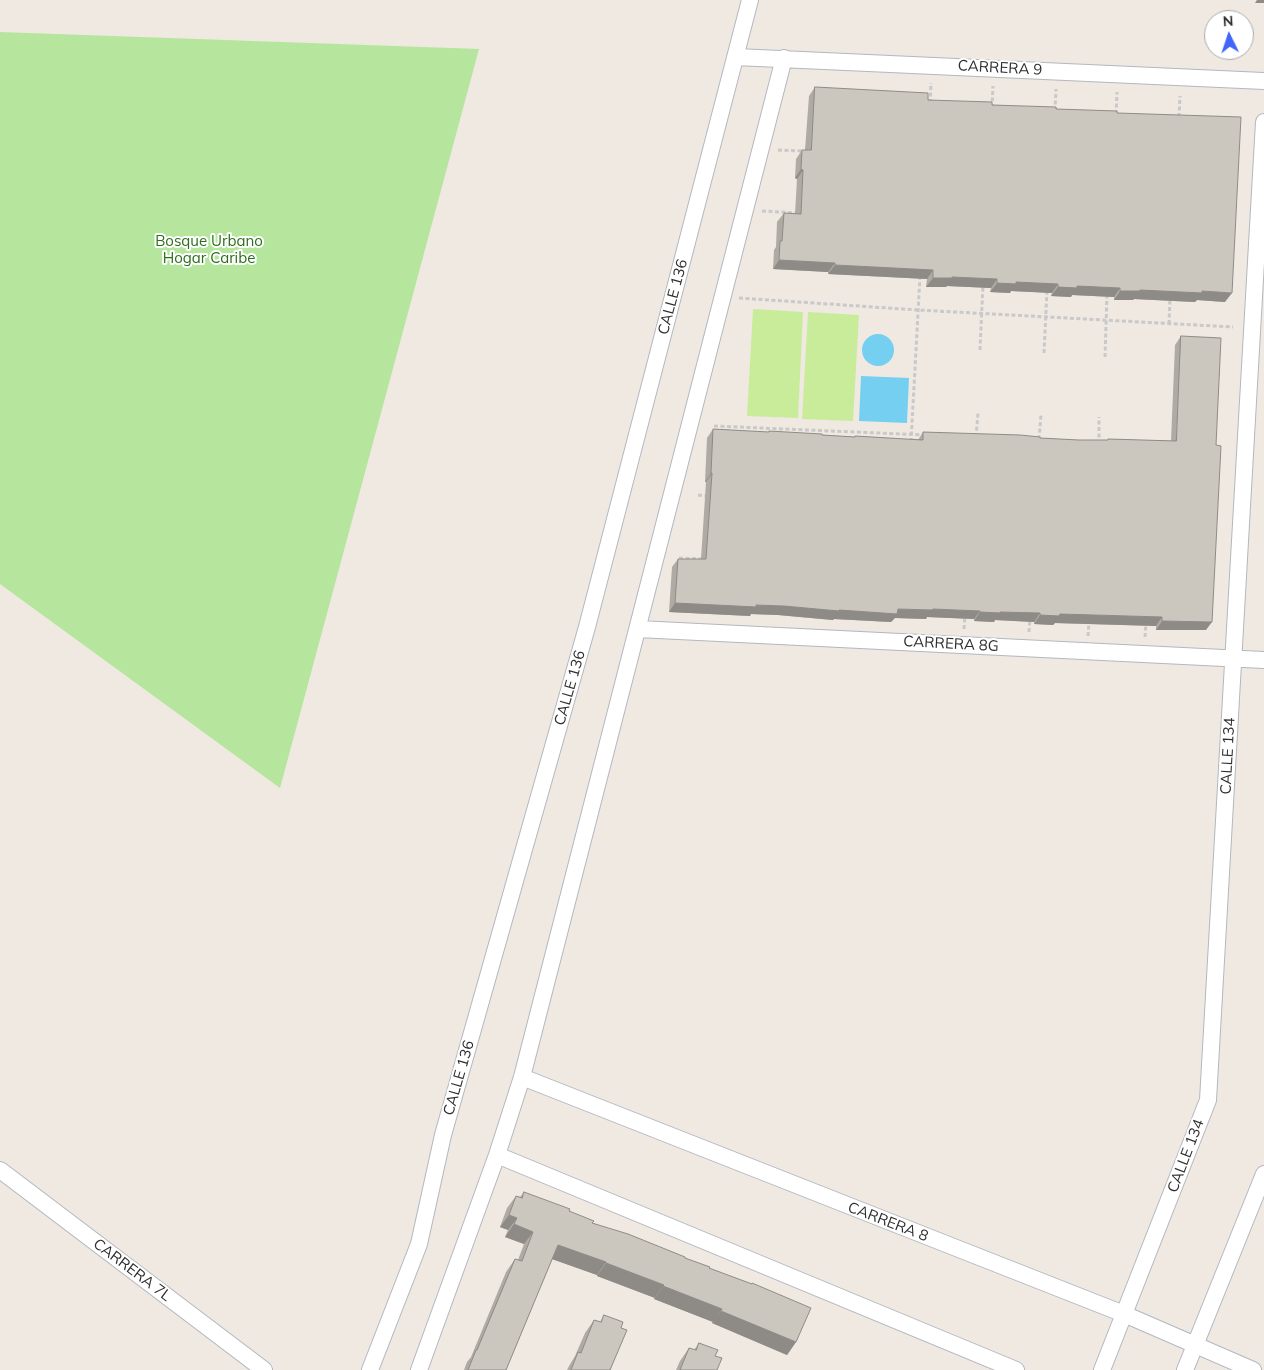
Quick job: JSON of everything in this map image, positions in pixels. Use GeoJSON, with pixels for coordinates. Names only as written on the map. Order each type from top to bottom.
{"type":"FeatureCollection","features":[{"type":"Feature","properties":{"kind":"street","name":"CALLE 136"},"geometry":{"type":"LineString","coordinates":[[370,1370],[419,1244],[443,1135],[587,627],[750,0]]}},
{"type":"Feature","properties":{"kind":"street","name":"CARRERA 9"},"geometry":{"type":"LineString","coordinates":[[736,57],[1264,81]]}},
{"type":"Feature","properties":{"kind":"street"},"geometry":{"type":"LineString","coordinates":[[419,1370],[497,1155],[522,1077],[784,58]]}},
{"type":"Feature","properties":{"kind":"street","name":"CALLE 134"},"geometry":{"type":"LineString","coordinates":[[1102,1370],[1208,1100],[1264,122]]}},
{"type":"Feature","properties":{"kind":"street","name":"CARRERA 8G"},"geometry":{"type":"LineString","coordinates":[[638,629],[1264,660]]}},
{"type":"Feature","properties":{"kind":"street","name":"CARRERA 8"},"geometry":{"type":"LineString","coordinates":[[522,1077],[1124,1314],[1253,1370]]}},
{"type":"Feature","properties":{"kind":"street"},"geometry":{"type":"LineString","coordinates":[[497,1155],[1016,1370]]}},
{"type":"Feature","properties":{"kind":"street","name":"CARRERA 7L"},"geometry":{"type":"LineString","coordinates":[[0,1170],[264,1370]]}},
{"type":"Feature","properties":{"kind":"street"},"geometry":{"type":"LineString","coordinates":[[1185,1370],[1264,1174]]}},
{"type":"Feature","properties":{"kind":"path"},"geometry":{"type":"LineString","coordinates":[[929,111],[931,84]]}},
{"type":"Feature","properties":{"kind":"path"},"geometry":{"type":"LineString","coordinates":[[991,116],[993,86]]}},
{"type":"Feature","properties":{"kind":"path"},"geometry":{"type":"LineString","coordinates":[[1055,119],[1056,90]]}},
{"type":"Feature","properties":{"kind":"path"},"geometry":{"type":"LineString","coordinates":[[1116,122],[1117,92]]}},
{"type":"Feature","properties":{"kind":"path"},"geometry":{"type":"LineString","coordinates":[[1178,125],[1180,96]]}},
{"type":"Feature","properties":{"kind":"path"},"geometry":{"type":"LineString","coordinates":[[778,150],[808,152]]}},
{"type":"Feature","properties":{"kind":"path"},"geometry":{"type":"LineString","coordinates":[[762,211],[800,213]]}},
{"type":"Feature","properties":{"kind":"path"},"geometry":{"type":"LineString","coordinates":[[911,443],[920,273]]}},
{"type":"Feature","properties":{"kind":"path"},"geometry":{"type":"LineString","coordinates":[[980,350],[983,284]]}},
{"type":"Feature","properties":{"kind":"path"},"geometry":{"type":"LineString","coordinates":[[1044,353],[1047,288]]}},
{"type":"Feature","properties":{"kind":"path"},"geometry":{"type":"LineString","coordinates":[[1105,357],[1107,291]]}},
{"type":"Feature","properties":{"kind":"path"},"geometry":{"type":"LineString","coordinates":[[1169,324],[1170,294]]}},
{"type":"Feature","properties":{"kind":"path"},"geometry":{"type":"LineString","coordinates":[[738,298],[982,314],[1233,327]]}},
{"type":"Feature","properties":{"kind":"path"},"geometry":{"type":"LineString","coordinates":[[967,437],[976,438],[978,413]]}},
{"type":"Feature","properties":{"kind":"path"},"geometry":{"type":"LineString","coordinates":[[1030,440],[1039,440],[1040,415]]}},
{"type":"Feature","properties":{"kind":"path"},"geometry":{"type":"LineString","coordinates":[[1098,453],[1099,417]]}},
{"type":"Feature","properties":{"kind":"path"},"geometry":{"type":"LineString","coordinates":[[714,426],[930,435]]}},
{"type":"Feature","properties":{"kind":"path"},"geometry":{"type":"LineString","coordinates":[[1099,443],[1108,443]]}},
{"type":"Feature","properties":{"kind":"path"},"geometry":{"type":"LineString","coordinates":[[698,495],[708,496]]}},
{"type":"Feature","properties":{"kind":"path"},"geometry":{"type":"LineString","coordinates":[[679,558],[708,559]]}},
{"type":"Feature","properties":{"kind":"path"},"geometry":{"type":"LineString","coordinates":[[964,635],[965,615]]}},
{"type":"Feature","properties":{"kind":"path"},"geometry":{"type":"LineString","coordinates":[[1029,638],[1030,618]]}},
{"type":"Feature","properties":{"kind":"path"},"geometry":{"type":"LineString","coordinates":[[1088,640],[1089,620]]}},
{"type":"Feature","properties":{"kind":"path"},"geometry":{"type":"LineString","coordinates":[[1145,642],[1146,622]]}},
{"type":"Feature","properties":{"kind":"green space","name":"Bosque Urbano Hogar Caribe"},"geometry":{"type":"Polygon","coordinates":[[[0,32],[479,49],[280,788],[0,584],[0,32]]]}},
{"type":"Feature","properties":{"kind":"green space"},"geometry":{"type":"Polygon","coordinates":[[[753,309],[803,312],[798,418],[747,416],[753,309]]]}},
{"type":"Feature","properties":{"kind":"green space"},"geometry":{"type":"Polygon","coordinates":[[[808,312],[859,315],[853,421],[802,419],[808,312]]]}},
{"type":"Feature","properties":{"kind":"water"},"geometry":{"type":"Polygon","coordinates":[[[878,334],[889,339],[894,350],[889,361],[878,366],[867,361],[862,350],[867,339],[878,334]]]}},
{"type":"Feature","properties":{"kind":"water"},"geometry":{"type":"Polygon","coordinates":[[[861,376],[909,378],[907,423],[859,421],[861,376]]]}},
{"type":"Feature","properties":{"kind":"building"},"geometry":{"type":"Polygon","coordinates":[[[815,87],[928,93],[928,100],[992,102],[992,105],[1056,107],[1056,109],[1117,111],[1117,113],[1241,117],[1232,293],[1120,291],[1120,288],[1058,287],[1058,284],[1016,282],[1016,284],[997,283],[997,279],[933,278],[933,270],[779,260],[784,213],[801,214],[802,150],[811,150],[815,87]]]}},
{"type":"Feature","properties":{"kind":"building"},"geometry":{"type":"Polygon","coordinates":[[[1181,336],[1221,338],[1216,445],[1221,446],[1212,622],[1162,621],[1162,617],[1060,614],[1059,616],[1040,615],[1040,613],[933,609],[898,609],[897,614],[784,606],[756,605],[756,607],[675,603],[678,559],[706,559],[713,429],[923,440],[923,432],[1020,435],[1079,440],[1176,441],[1181,336]]]}},
{"type":"Feature","properties":{"kind":"building"},"geometry":{"type":"Polygon","coordinates":[[[524,1192],[570,1209],[569,1211],[594,1221],[592,1223],[628,1234],[811,1308],[796,1342],[664,1285],[558,1245],[506,1370],[468,1370],[515,1259],[522,1261],[533,1232],[514,1224],[517,1218],[509,1215],[516,1196],[522,1198],[524,1192]]]}},
{"type":"Feature","properties":{"kind":"building"},"geometry":{"type":"Polygon","coordinates":[[[604,1315],[623,1322],[621,1328],[627,1330],[610,1370],[571,1370],[578,1352],[581,1353],[594,1320],[601,1322],[604,1315]]]}},
{"type":"Feature","properties":{"kind":"building"},"geometry":{"type":"Polygon","coordinates":[[[699,1343],[718,1350],[715,1356],[722,1358],[717,1370],[680,1370],[689,1348],[696,1350],[699,1343]]]}}]}
